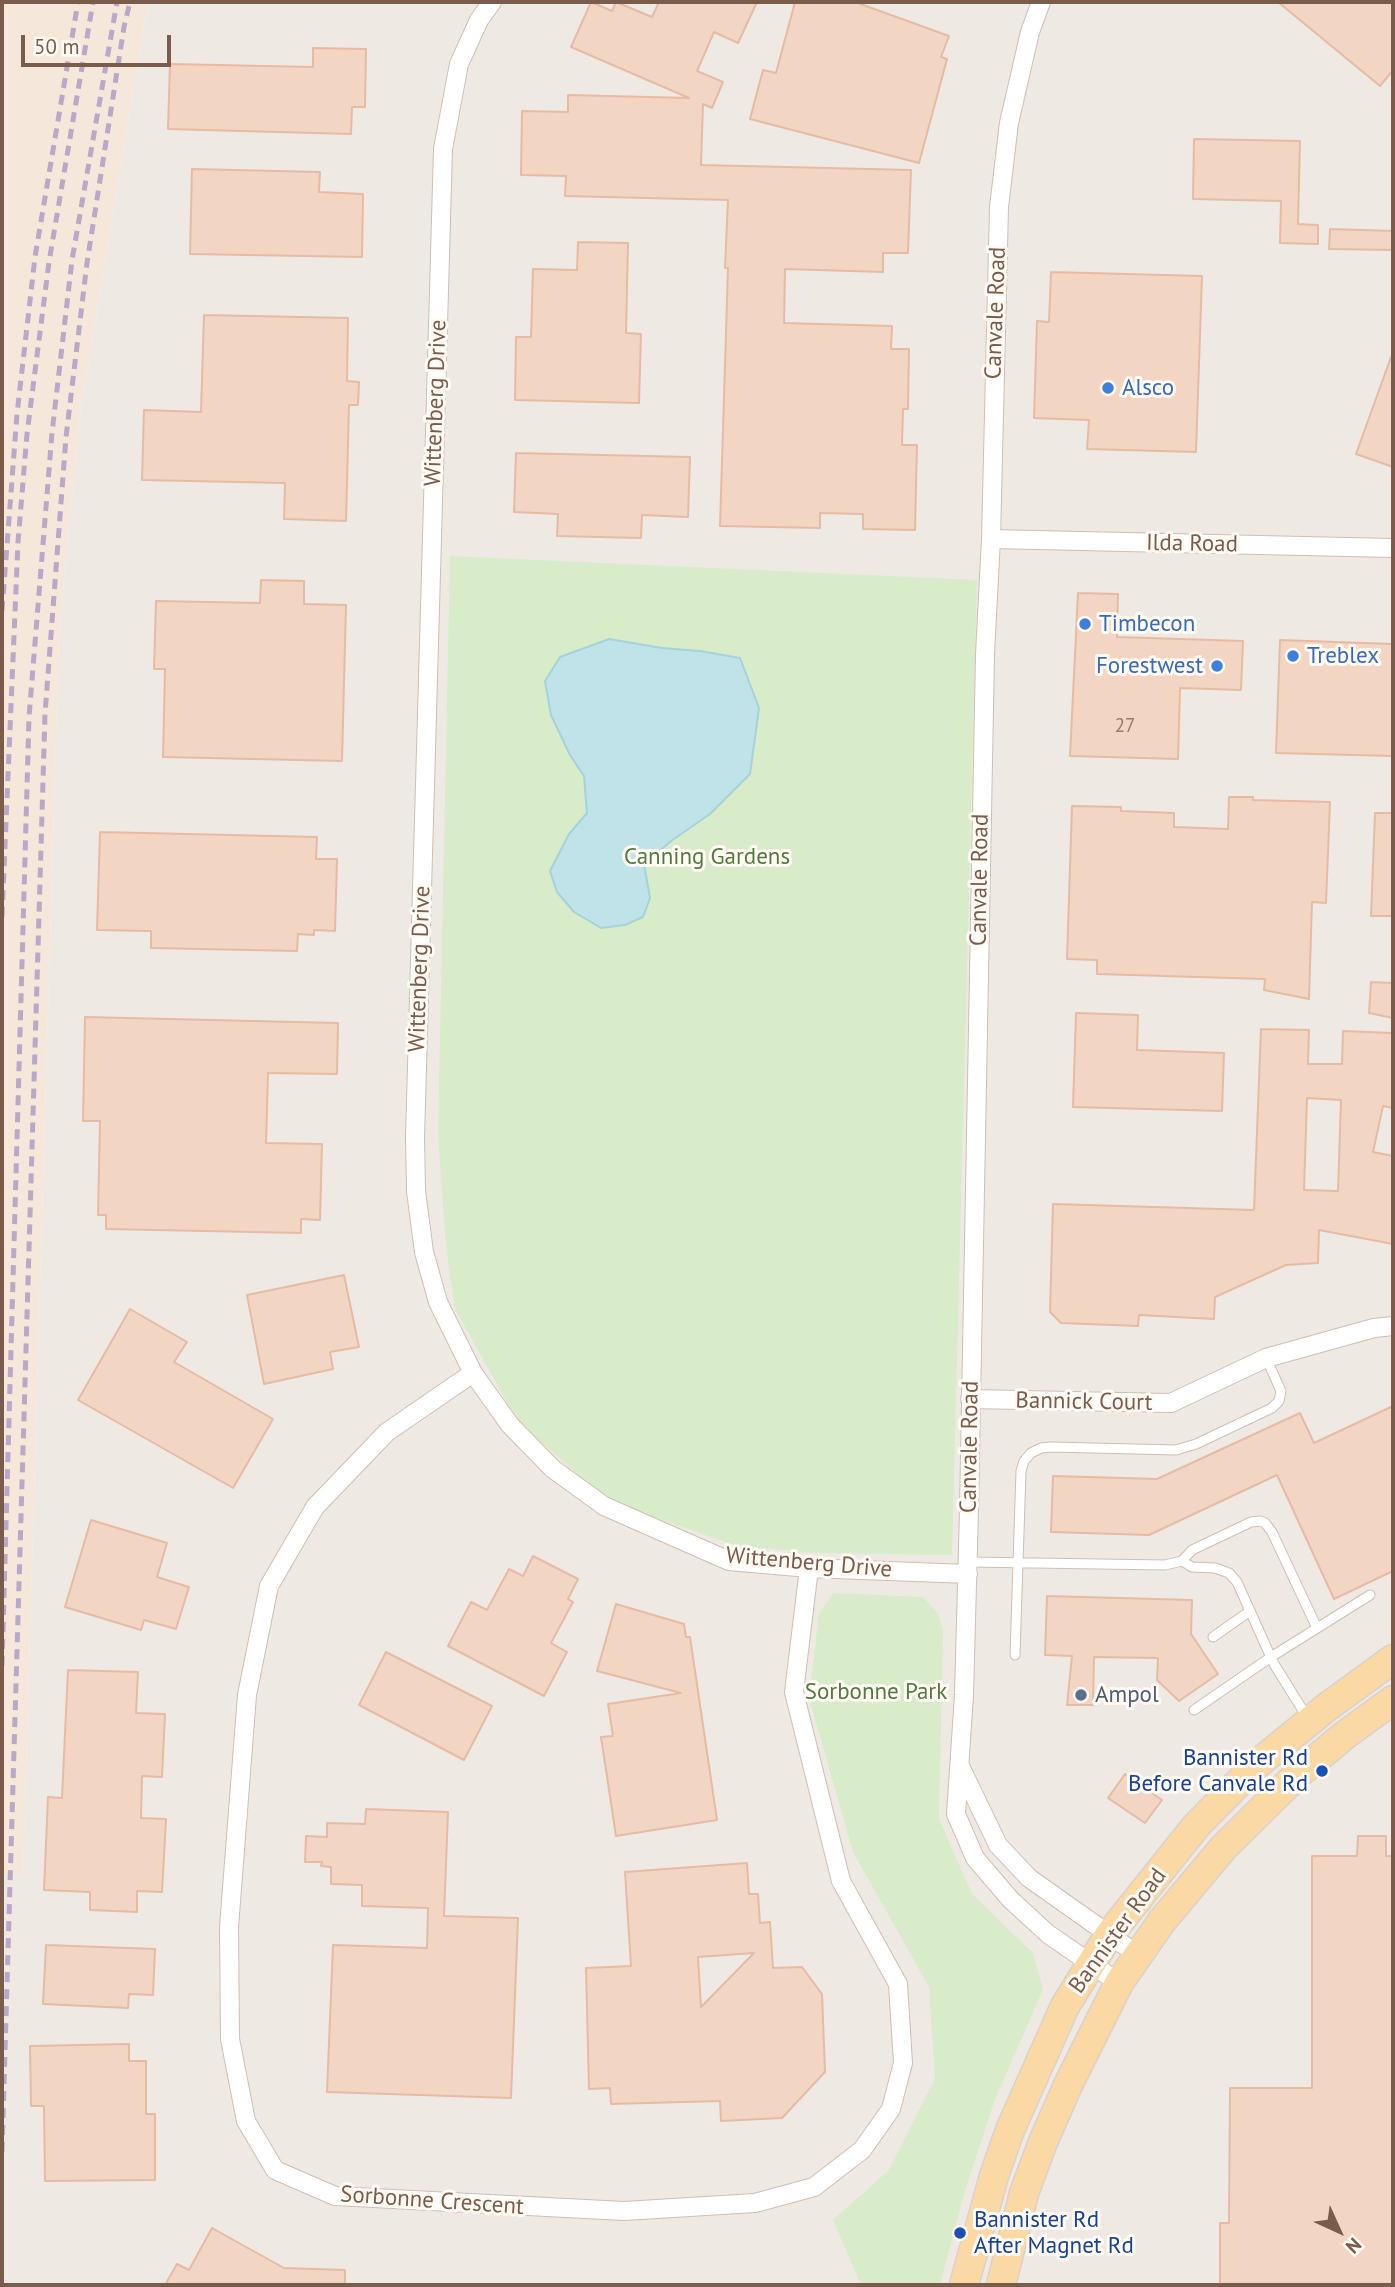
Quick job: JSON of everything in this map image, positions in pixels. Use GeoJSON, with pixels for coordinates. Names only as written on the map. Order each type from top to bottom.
{"type":"FeatureCollection","features":[{"type":"Feature","properties":{"kind":"main road","name":"Bannister Road"},"geometry":{"type":"LineString","coordinates":[[964,2285],[994,2176],[1010,2130],[1065,2006],[1109,1935],[1196,1826],[1256,1765],[1310,1720],[1393,1659]]}},
{"type":"Feature","properties":{"kind":"main road","name":"Bannister Road"},"geometry":{"type":"LineString","coordinates":[[1001,2285],[1024,2193],[1043,2142],[1119,1983],[1162,1921],[1195,1880],[1256,1814],[1326,1751],[1393,1700]]}},
{"type":"Feature","properties":{"kind":"street","name":"Wittenberg Drive"},"geometry":{"type":"LineString","coordinates":[[492,2],[479,20],[459,64],[443,149],[415,1137],[416,1191],[424,1252],[438,1302],[473,1373],[510,1425],[552,1469],[604,1506],[729,1561],[808,1568],[968,1568]]}},
{"type":"Feature","properties":{"kind":"street","name":"Canvale Road"},"geometry":{"type":"LineString","coordinates":[[1041,2],[1030,32],[1009,123],[999,207],[991,539],[985,654],[968,1568],[964,1695],[956,1814],[975,1858],[1010,1899],[1048,1934],[1119,1983]]}},
{"type":"Feature","properties":{"kind":"street","name":"Ilda Road"},"geometry":{"type":"LineString","coordinates":[[991,539],[1393,548]]}},
{"type":"Feature","properties":{"kind":"street","name":"Bannick Court"},"geometry":{"type":"LineString","coordinates":[[970,1399],[1171,1403],[1266,1358],[1374,1328],[1393,1326]]}},
{"type":"Feature","properties":{"kind":"street","name":"Sorbonne Crescent"},"geometry":{"type":"LineString","coordinates":[[473,1373],[387,1432],[314,1507],[269,1586],[247,1695],[229,1927],[230,2039],[246,2121],[275,2171],[335,2196],[624,2211],[755,2203],[814,2187],[862,2150],[891,2109],[903,2063],[898,1984],[841,1881],[794,1692],[808,1568]]}},
{"type":"Feature","properties":{"kind":"street","name":"Canvale Road"},"geometry":{"type":"LineString","coordinates":[[959,1763],[998,1845],[1029,1878],[1139,1955]]}},
{"type":"Feature","properties":{"kind":"lane"},"geometry":{"type":"LineString","coordinates":[[1015,1655],[1021,1471],[1024,1461],[1031,1453],[1051,1447],[1176,1450],[1196,1444],[1272,1408],[1279,1401],[1281,1391],[1266,1358]]}},
{"type":"Feature","properties":{"kind":"lane"},"geometry":{"type":"LineString","coordinates":[[968,1568],[1017,1563],[1166,1565],[1182,1561],[1192,1549],[1251,1522],[1260,1521],[1272,1532],[1317,1628]]}},
{"type":"Feature","properties":{"kind":"lane"},"geometry":{"type":"LineString","coordinates":[[1182,1561],[1192,1567],[1215,1568],[1228,1573],[1237,1582],[1271,1657],[1310,1720]]}},
{"type":"Feature","properties":{"kind":"lane"},"geometry":{"type":"LineString","coordinates":[[1194,1710],[1271,1657],[1370,1595]]}},
{"type":"Feature","properties":{"kind":"lane"},"geometry":{"type":"LineString","coordinates":[[1213,1637],[1250,1611]]}},
{"type":"Feature","properties":{"kind":"shaded area"},"geometry":{"type":"Polygon","coordinates":[[[2,2],[151,2],[144,26],[80,414],[59,632],[23,1876],[2,1876],[2,2]]]}},
{"type":"Feature","properties":{"kind":"shaded area"},"geometry":{"type":"Polygon","coordinates":[[[151,2],[1393,2],[1393,2285],[2,2285],[2,1876],[23,1875],[59,632],[80,414],[144,26],[151,2]]]}},
{"type":"Feature","properties":{"kind":"green space","name":"Canning Gardens"},"geometry":{"type":"Polygon","coordinates":[[[450,556],[977,580],[952,1555],[811,1553],[734,1545],[607,1501],[517,1420],[455,1309],[446,1247],[438,1134],[450,556]]]}},
{"type":"Feature","properties":{"kind":"green space","name":"Sorbonne Park"},"geometry":{"type":"Polygon","coordinates":[[[833,1593],[923,1597],[938,1613],[943,1631],[939,1819],[972,1894],[1033,1953],[1043,1989],[994,2102],[964,2194],[940,2285],[861,2285],[833,2220],[888,2171],[935,2079],[929,1987],[853,1852],[809,1698],[819,1614],[833,1593]]]}},
{"type":"Feature","properties":{"kind":"water"},"geometry":{"type":"Polygon","coordinates":[[[609,639],[740,658],[759,708],[750,774],[710,814],[644,864],[650,898],[643,917],[625,925],[601,928],[574,912],[557,892],[550,871],[569,834],[587,813],[584,776],[570,755],[551,715],[545,681],[560,657],[609,639]]]}},
{"type":"Feature","properties":{"kind":"building"},"geometry":{"type":"Polygon","coordinates":[[[591,2],[612,11],[616,2],[652,17],[659,2],[757,2],[738,43],[714,32],[697,71],[723,82],[712,108],[703,104],[701,165],[911,170],[908,253],[883,253],[883,272],[785,269],[784,323],[892,326],[891,349],[909,349],[908,409],[903,409],[902,445],[917,445],[915,530],[863,529],[863,514],[820,513],[820,528],[720,526],[728,200],[565,196],[566,176],[521,175],[522,111],[568,112],[568,95],[689,98],[571,47],[591,2]]]}},
{"type":"Feature","properties":{"kind":"building"},"geometry":{"type":"Polygon","coordinates":[[[795,2],[855,2],[949,36],[941,57],[947,59],[919,163],[750,119],[763,70],[776,73],[795,2]]]}},
{"type":"Feature","properties":{"kind":"building"},"geometry":{"type":"Polygon","coordinates":[[[1278,2],[1393,2],[1393,70],[1380,86],[1278,2]]]}},
{"type":"Feature","properties":{"kind":"building"},"geometry":{"type":"Polygon","coordinates":[[[313,48],[366,49],[365,107],[352,107],[351,134],[168,129],[170,64],[313,67],[313,48]]]}},
{"type":"Feature","properties":{"kind":"building"},"geometry":{"type":"Polygon","coordinates":[[[1194,139],[1300,141],[1298,224],[1318,225],[1318,244],[1280,243],[1281,201],[1193,199],[1194,139]]]}},
{"type":"Feature","properties":{"kind":"building"},"geometry":{"type":"Polygon","coordinates":[[[192,169],[320,172],[319,192],[363,194],[362,257],[190,254],[192,169]]]}},
{"type":"Feature","properties":{"kind":"building"},"geometry":{"type":"Polygon","coordinates":[[[1330,229],[1393,231],[1393,250],[1329,249],[1330,229]]]}},
{"type":"Feature","properties":{"kind":"building"},"geometry":{"type":"Polygon","coordinates":[[[578,242],[628,243],[626,333],[641,334],[639,403],[515,400],[516,337],[531,337],[533,269],[577,270],[578,242]]]}},
{"type":"Feature","properties":{"kind":"building"},"geometry":{"type":"Polygon","coordinates":[[[1051,272],[1202,276],[1196,452],[1087,449],[1089,420],[1034,418],[1037,321],[1049,322],[1051,272]]]}},
{"type":"Feature","properties":{"kind":"building"},"geometry":{"type":"Polygon","coordinates":[[[204,315],[348,318],[347,381],[359,382],[358,405],[349,405],[346,521],[284,519],[285,483],[142,480],[144,410],[201,412],[204,315]]]}},
{"type":"Feature","properties":{"kind":"building"},"geometry":{"type":"Polygon","coordinates":[[[1391,357],[1393,358],[1393,467],[1356,454],[1391,357]]]}},
{"type":"Feature","properties":{"kind":"building"},"geometry":{"type":"Polygon","coordinates":[[[516,453],[690,457],[688,517],[642,515],[641,538],[557,536],[558,514],[514,512],[516,453]]]}},
{"type":"Feature","properties":{"kind":"building"},"geometry":{"type":"Polygon","coordinates":[[[261,580],[304,581],[304,604],[346,605],[342,761],[163,757],[165,669],[154,669],[156,601],[260,603],[261,580]]]}},
{"type":"Feature","properties":{"kind":"building"},"geometry":{"type":"Polygon","coordinates":[[[1078,593],[1118,594],[1117,637],[1243,641],[1241,690],[1180,688],[1178,759],[1070,756],[1078,593]]]}},
{"type":"Feature","properties":{"kind":"building"},"geometry":{"type":"Polygon","coordinates":[[[1280,640],[1393,644],[1393,756],[1276,753],[1280,640]]]}},
{"type":"Feature","properties":{"kind":"building"},"geometry":{"type":"Polygon","coordinates":[[[1229,797],[1330,802],[1326,903],[1312,902],[1309,999],[1264,990],[1265,979],[1097,974],[1097,960],[1067,959],[1072,806],[1121,807],[1121,811],[1174,813],[1174,827],[1228,829],[1229,797]]]}},
{"type":"Feature","properties":{"kind":"building"},"geometry":{"type":"Polygon","coordinates":[[[1375,813],[1393,813],[1393,916],[1371,916],[1375,813]]]}},
{"type":"Feature","properties":{"kind":"building"},"geometry":{"type":"Polygon","coordinates":[[[100,832],[317,837],[316,859],[337,859],[335,931],[314,930],[314,935],[298,934],[297,951],[151,948],[151,931],[97,930],[100,832]]]}},
{"type":"Feature","properties":{"kind":"building"},"geometry":{"type":"Polygon","coordinates":[[[1371,982],[1393,983],[1393,1018],[1369,1013],[1371,982]]]}},
{"type":"Feature","properties":{"kind":"building"},"geometry":{"type":"Polygon","coordinates":[[[1076,1013],[1138,1015],[1137,1050],[1224,1053],[1222,1111],[1073,1107],[1076,1013]]]}},
{"type":"Feature","properties":{"kind":"building"},"geometry":{"type":"Polygon","coordinates":[[[85,1017],[338,1023],[337,1074],[268,1073],[266,1143],[322,1144],[320,1220],[301,1219],[301,1233],[106,1229],[106,1215],[98,1215],[100,1121],[83,1121],[85,1017]]]}},
{"type":"Feature","properties":{"kind":"building"},"geometry":{"type":"Polygon","coordinates":[[[1261,1029],[1309,1030],[1308,1064],[1342,1064],[1343,1031],[1393,1033],[1393,1108],[1383,1106],[1373,1152],[1393,1156],[1393,1244],[1319,1230],[1318,1263],[1286,1265],[1215,1297],[1214,1319],[1139,1315],[1138,1326],[1061,1323],[1050,1312],[1053,1204],[1254,1210],[1261,1029]],[[1307,1098],[1304,1190],[1338,1191],[1341,1100],[1307,1098]]]}},
{"type":"Feature","properties":{"kind":"building"},"geometry":{"type":"Polygon","coordinates":[[[344,1275],[359,1347],[330,1352],[333,1369],[264,1384],[247,1295],[344,1275]]]}},
{"type":"Feature","properties":{"kind":"building"},"geometry":{"type":"Polygon","coordinates":[[[130,1309],[187,1342],[174,1362],[273,1419],[233,1488],[78,1400],[130,1309]]]}},
{"type":"Feature","properties":{"kind":"building"},"geometry":{"type":"Polygon","coordinates":[[[1393,1406],[1393,1571],[1334,1599],[1277,1475],[1149,1535],[1051,1532],[1053,1476],[1157,1479],[1300,1413],[1314,1443],[1393,1406]]]}},
{"type":"Feature","properties":{"kind":"building"},"geometry":{"type":"Polygon","coordinates":[[[91,1520],[167,1543],[157,1577],[189,1587],[176,1629],[144,1620],[141,1630],[65,1607],[91,1520]]]}},
{"type":"Feature","properties":{"kind":"building"},"geometry":{"type":"Polygon","coordinates":[[[533,1556],[578,1579],[568,1599],[573,1602],[551,1643],[567,1652],[544,1696],[448,1646],[471,1602],[487,1610],[509,1569],[523,1576],[533,1556]]]}},
{"type":"Feature","properties":{"kind":"building"},"geometry":{"type":"Polygon","coordinates":[[[1047,1596],[1192,1600],[1191,1634],[1218,1674],[1179,1701],[1157,1680],[1158,1658],[1094,1657],[1093,1705],[1067,1705],[1072,1656],[1045,1655],[1047,1596]]]}},
{"type":"Feature","properties":{"kind":"building"},"geometry":{"type":"Polygon","coordinates":[[[616,1604],[684,1624],[686,1637],[690,1637],[717,1820],[616,1836],[601,1737],[613,1736],[608,1704],[681,1693],[597,1671],[616,1604]]]}},
{"type":"Feature","properties":{"kind":"building"},"geometry":{"type":"Polygon","coordinates":[[[386,1652],[492,1706],[464,1760],[359,1705],[386,1652]]]}},
{"type":"Feature","properties":{"kind":"building"},"geometry":{"type":"Polygon","coordinates":[[[68,1670],[138,1672],[136,1713],[165,1714],[162,1777],[142,1776],[141,1818],[166,1819],[162,1892],[137,1891],[137,1912],[90,1910],[90,1892],[44,1890],[48,1797],[62,1798],[68,1670]]]}},
{"type":"Feature","properties":{"kind":"building"},"geometry":{"type":"Polygon","coordinates":[[[1125,1774],[1162,1800],[1145,1823],[1108,1798],[1125,1774]]]}},
{"type":"Feature","properties":{"kind":"building"},"geometry":{"type":"Polygon","coordinates":[[[366,1809],[448,1812],[444,1916],[518,1918],[511,2098],[327,2092],[333,1945],[427,1948],[428,1908],[362,1906],[362,1885],[331,1884],[331,1867],[321,1866],[322,1862],[305,1862],[306,1836],[327,1837],[327,1823],[365,1824],[366,1809]]]}},
{"type":"Feature","properties":{"kind":"building"},"geometry":{"type":"Polygon","coordinates":[[[1358,1836],[1386,1836],[1386,1856],[1393,1856],[1393,2285],[1220,2285],[1220,2223],[1229,2223],[1230,2088],[1312,2088],[1312,1856],[1357,1856],[1358,1836]]]}},
{"type":"Feature","properties":{"kind":"building"},"geometry":{"type":"Polygon","coordinates":[[[747,1863],[749,1894],[758,1894],[760,1923],[770,1922],[773,1968],[802,1967],[822,1994],[825,2072],[782,2118],[721,2121],[720,2101],[611,2104],[610,2088],[589,2089],[586,1968],[631,1966],[625,1872],[747,1863]],[[754,1953],[698,1957],[701,2007],[754,1953]]]}},
{"type":"Feature","properties":{"kind":"building"},"geometry":{"type":"Polygon","coordinates":[[[46,1945],[155,1949],[153,1995],[129,1994],[128,2008],[43,2004],[46,1945]]]}},
{"type":"Feature","properties":{"kind":"building"},"geometry":{"type":"Polygon","coordinates":[[[129,2044],[129,2061],[146,2061],[146,2114],[155,2114],[155,2180],[45,2181],[44,2106],[31,2106],[30,2046],[129,2044]]]}},
{"type":"Feature","properties":{"kind":"building"},"geometry":{"type":"Polygon","coordinates":[[[212,2228],[284,2268],[345,2270],[345,2285],[165,2285],[177,2264],[189,2270],[212,2228]]]}},
{"type":"Feature","properties":{"kind":"railway"},"geometry":{"type":"LineString","coordinates":[[2,611],[17,414],[35,257],[78,2]]}},
{"type":"Feature","properties":{"kind":"railway"},"geometry":{"type":"LineString","coordinates":[[2,917],[18,542],[27,434],[49,262],[93,2]]}},
{"type":"Feature","properties":{"kind":"railway"},"geometry":{"type":"LineString","coordinates":[[2,1666],[29,717],[52,433],[72,260],[117,2]]}},
{"type":"Feature","properties":{"kind":"railway"},"geometry":{"type":"LineString","coordinates":[[2,2152],[45,714],[66,437],[87,263],[130,2]]}},
{"type":"Feature","properties":{"kind":"place","name":"Alsco"},"geometry":{"type":"Point","coordinates":[1108,388]}},
{"type":"Feature","properties":{"kind":"place","name":"Timbecon"},"geometry":{"type":"Point","coordinates":[1085,624]}},
{"type":"Feature","properties":{"kind":"place","name":"Treblex"},"geometry":{"type":"Point","coordinates":[1293,656]}},
{"type":"Feature","properties":{"kind":"place","name":"Forestwest"},"geometry":{"type":"Point","coordinates":[1217,666]}},
{"type":"Feature","properties":{"kind":"place","name":"Ampol"},"geometry":{"type":"Point","coordinates":[1081,1695]}},
{"type":"Feature","properties":{"kind":"place","name":"Bannister Rd Before Canvale Rd"},"geometry":{"type":"Point","coordinates":[1322,1771]}},
{"type":"Feature","properties":{"kind":"place","name":"Bannister Rd After Magnet Rd"},"geometry":{"type":"Point","coordinates":[960,2233]}}]}
